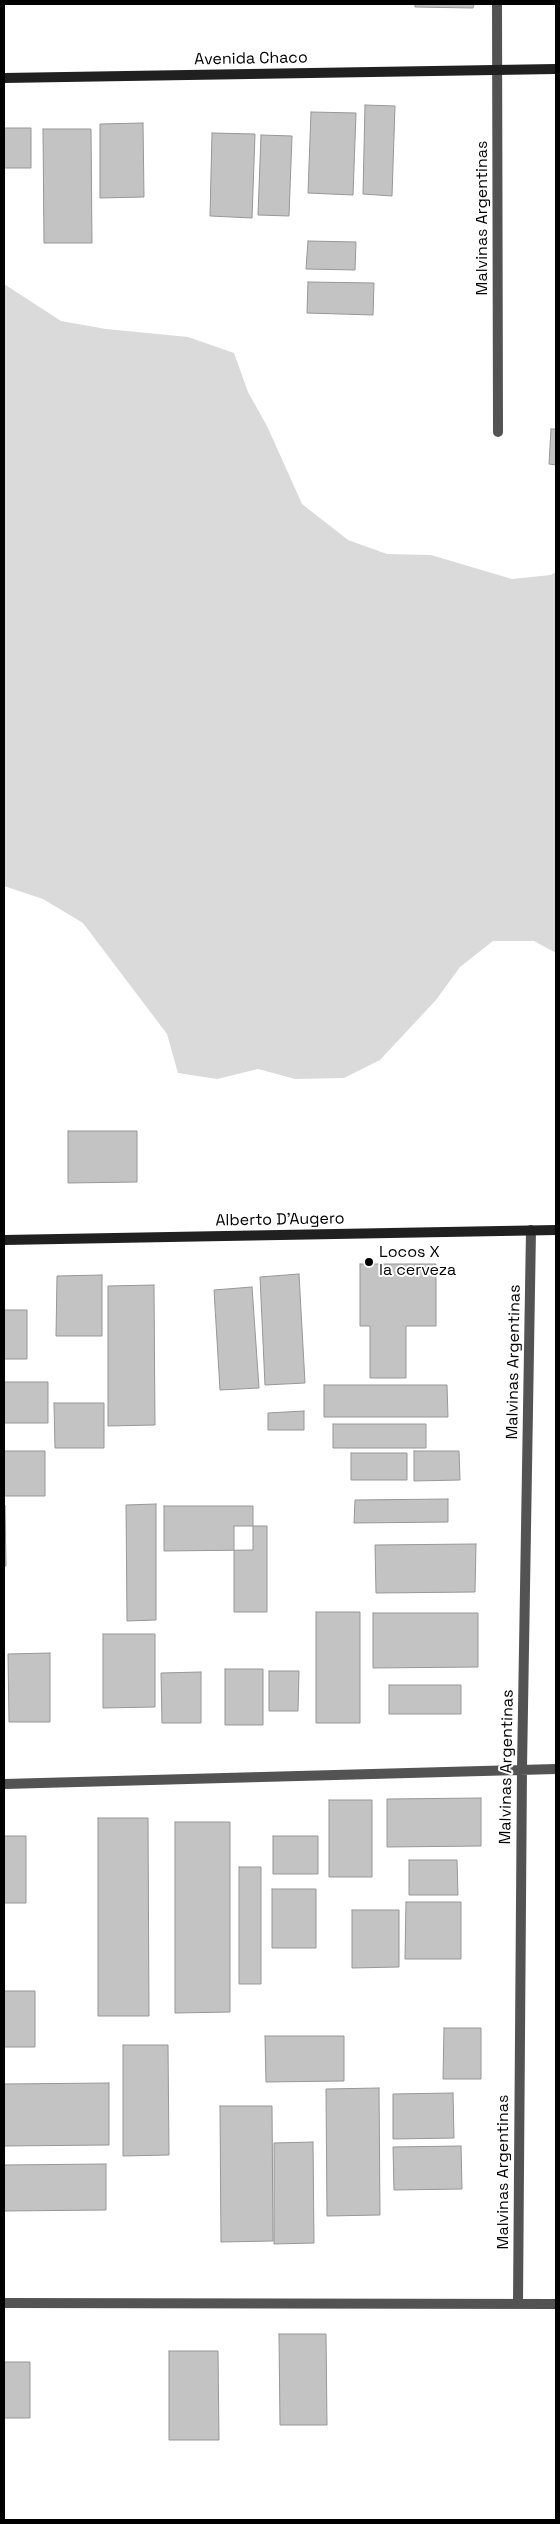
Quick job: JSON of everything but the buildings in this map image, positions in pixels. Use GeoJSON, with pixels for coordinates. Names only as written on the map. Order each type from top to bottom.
{"type":"FeatureCollection","features":[{"type":"Feature","properties":{"kind":"main road","name":"Avenida Chaco"},"geometry":{"type":"LineString","coordinates":[[4,78],[556,69]]}},
{"type":"Feature","properties":{"kind":"main road","name":"Alberto D'Augero"},"geometry":{"type":"LineString","coordinates":[[4,1240],[556,1230]]}},
{"type":"Feature","properties":{"kind":"street","name":"Malvinas Argentinas"},"geometry":{"type":"LineString","coordinates":[[497,4],[499,70],[498,432]]}},
{"type":"Feature","properties":{"kind":"street","name":"Malvinas Argentinas"},"geometry":{"type":"LineString","coordinates":[[518,2304],[522,1768],[531,1230]]}},
{"type":"Feature","properties":{"kind":"street"},"geometry":{"type":"LineString","coordinates":[[4,1784],[522,1768],[556,1769]]}},
{"type":"Feature","properties":{"kind":"street"},"geometry":{"type":"LineString","coordinates":[[4,2303],[556,2304]]}},
{"type":"Feature","properties":{"kind":"shaded area"},"geometry":{"type":"Polygon","coordinates":[[[4,284],[61,321],[106,329],[188,337],[234,353],[248,392],[267,426],[302,504],[348,540],[387,554],[431,555],[512,579],[551,575],[556,572],[556,953],[534,941],[493,941],[460,967],[436,1000],[380,1060],[344,1078],[295,1079],[258,1069],[217,1079],[178,1073],[167,1034],[83,923],[43,899],[4,886],[4,284]]]}},
{"type":"Feature","properties":{"kind":"place","name":"Locos X la cerveza"},"geometry":{"type":"Point","coordinates":[369,1262]}}]}
